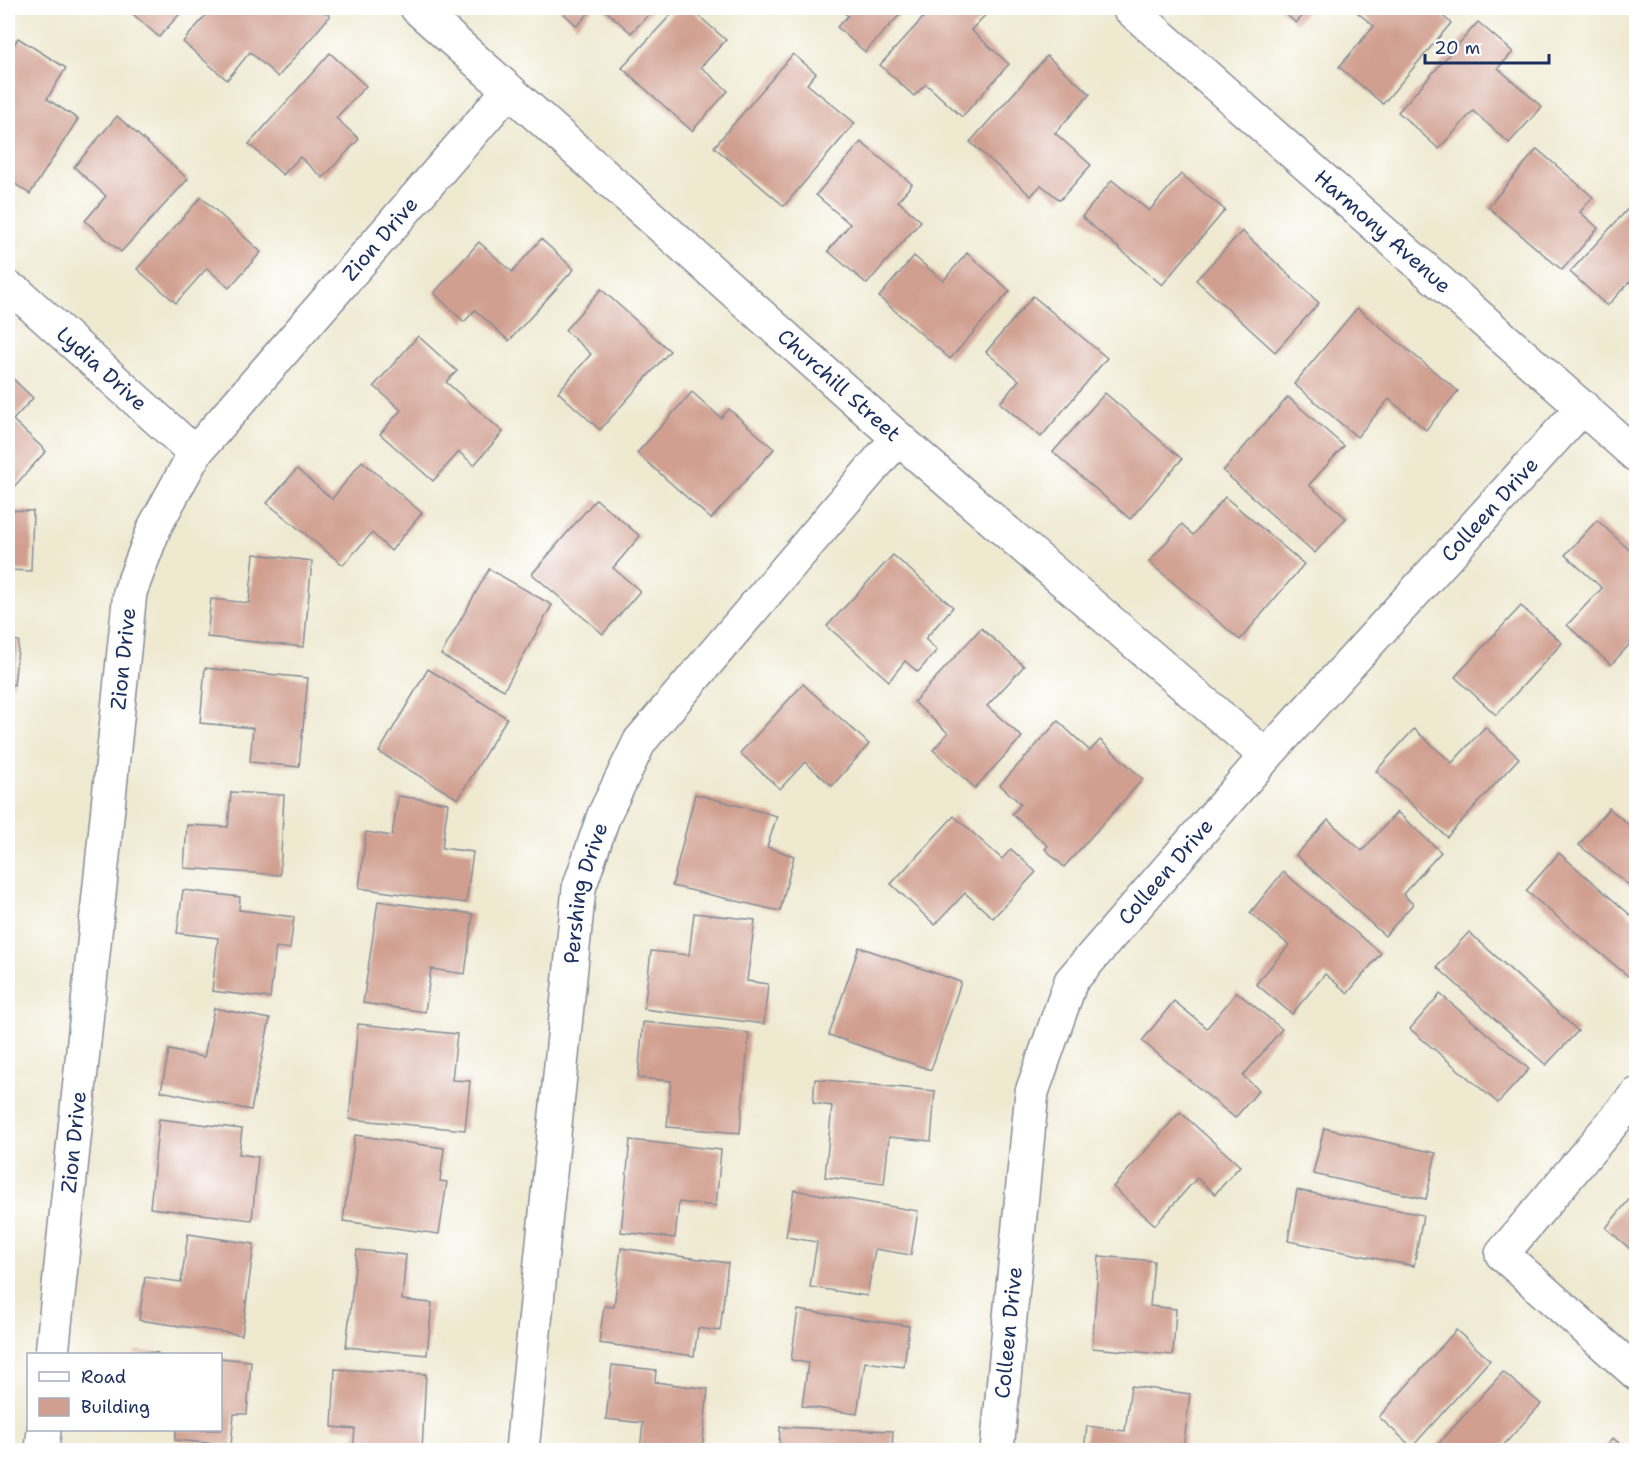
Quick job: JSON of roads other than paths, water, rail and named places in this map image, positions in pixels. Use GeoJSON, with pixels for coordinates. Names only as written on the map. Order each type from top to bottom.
{"type":"FeatureCollection","features":[{"type":"Feature","properties":{"kind":"street","name":"Churchill Street"},"geometry":{"type":"LineString","coordinates":[[417,8],[898,438],[1266,756]]}},
{"type":"Feature","properties":{"kind":"street","name":"Harmony Avenue"},"geometry":{"type":"LineString","coordinates":[[1129,8],[1636,455]]}},
{"type":"Feature","properties":{"kind":"street","name":"Zion Drive"},"geometry":{"type":"LineString","coordinates":[[52,1353],[130,592],[155,526],[195,453],[509,90]]}},
{"type":"Feature","properties":{"kind":"street","name":"Lydia Drive"},"geometry":{"type":"LineString","coordinates":[[8,288],[19,294],[195,453]]}},
{"type":"Feature","properties":{"kind":"street","name":"Colleen Drive"},"geometry":{"type":"LineString","coordinates":[[997,1450],[1032,1092],[1071,981],[1266,756],[1583,407]]}},
{"type":"Feature","properties":{"kind":"street","name":"Pershing Drive"},"geometry":{"type":"LineString","coordinates":[[522,1450],[579,888],[604,815],[640,741],[898,438]]}},
{"type":"Feature","properties":{"kind":"street"},"geometry":{"type":"LineString","coordinates":[[1636,1095],[1502,1254],[1636,1373]]}},
{"type":"Feature","properties":{"kind":"street"},"geometry":{"type":"LineString","coordinates":[[42,1450],[44,1431]]}}]}
